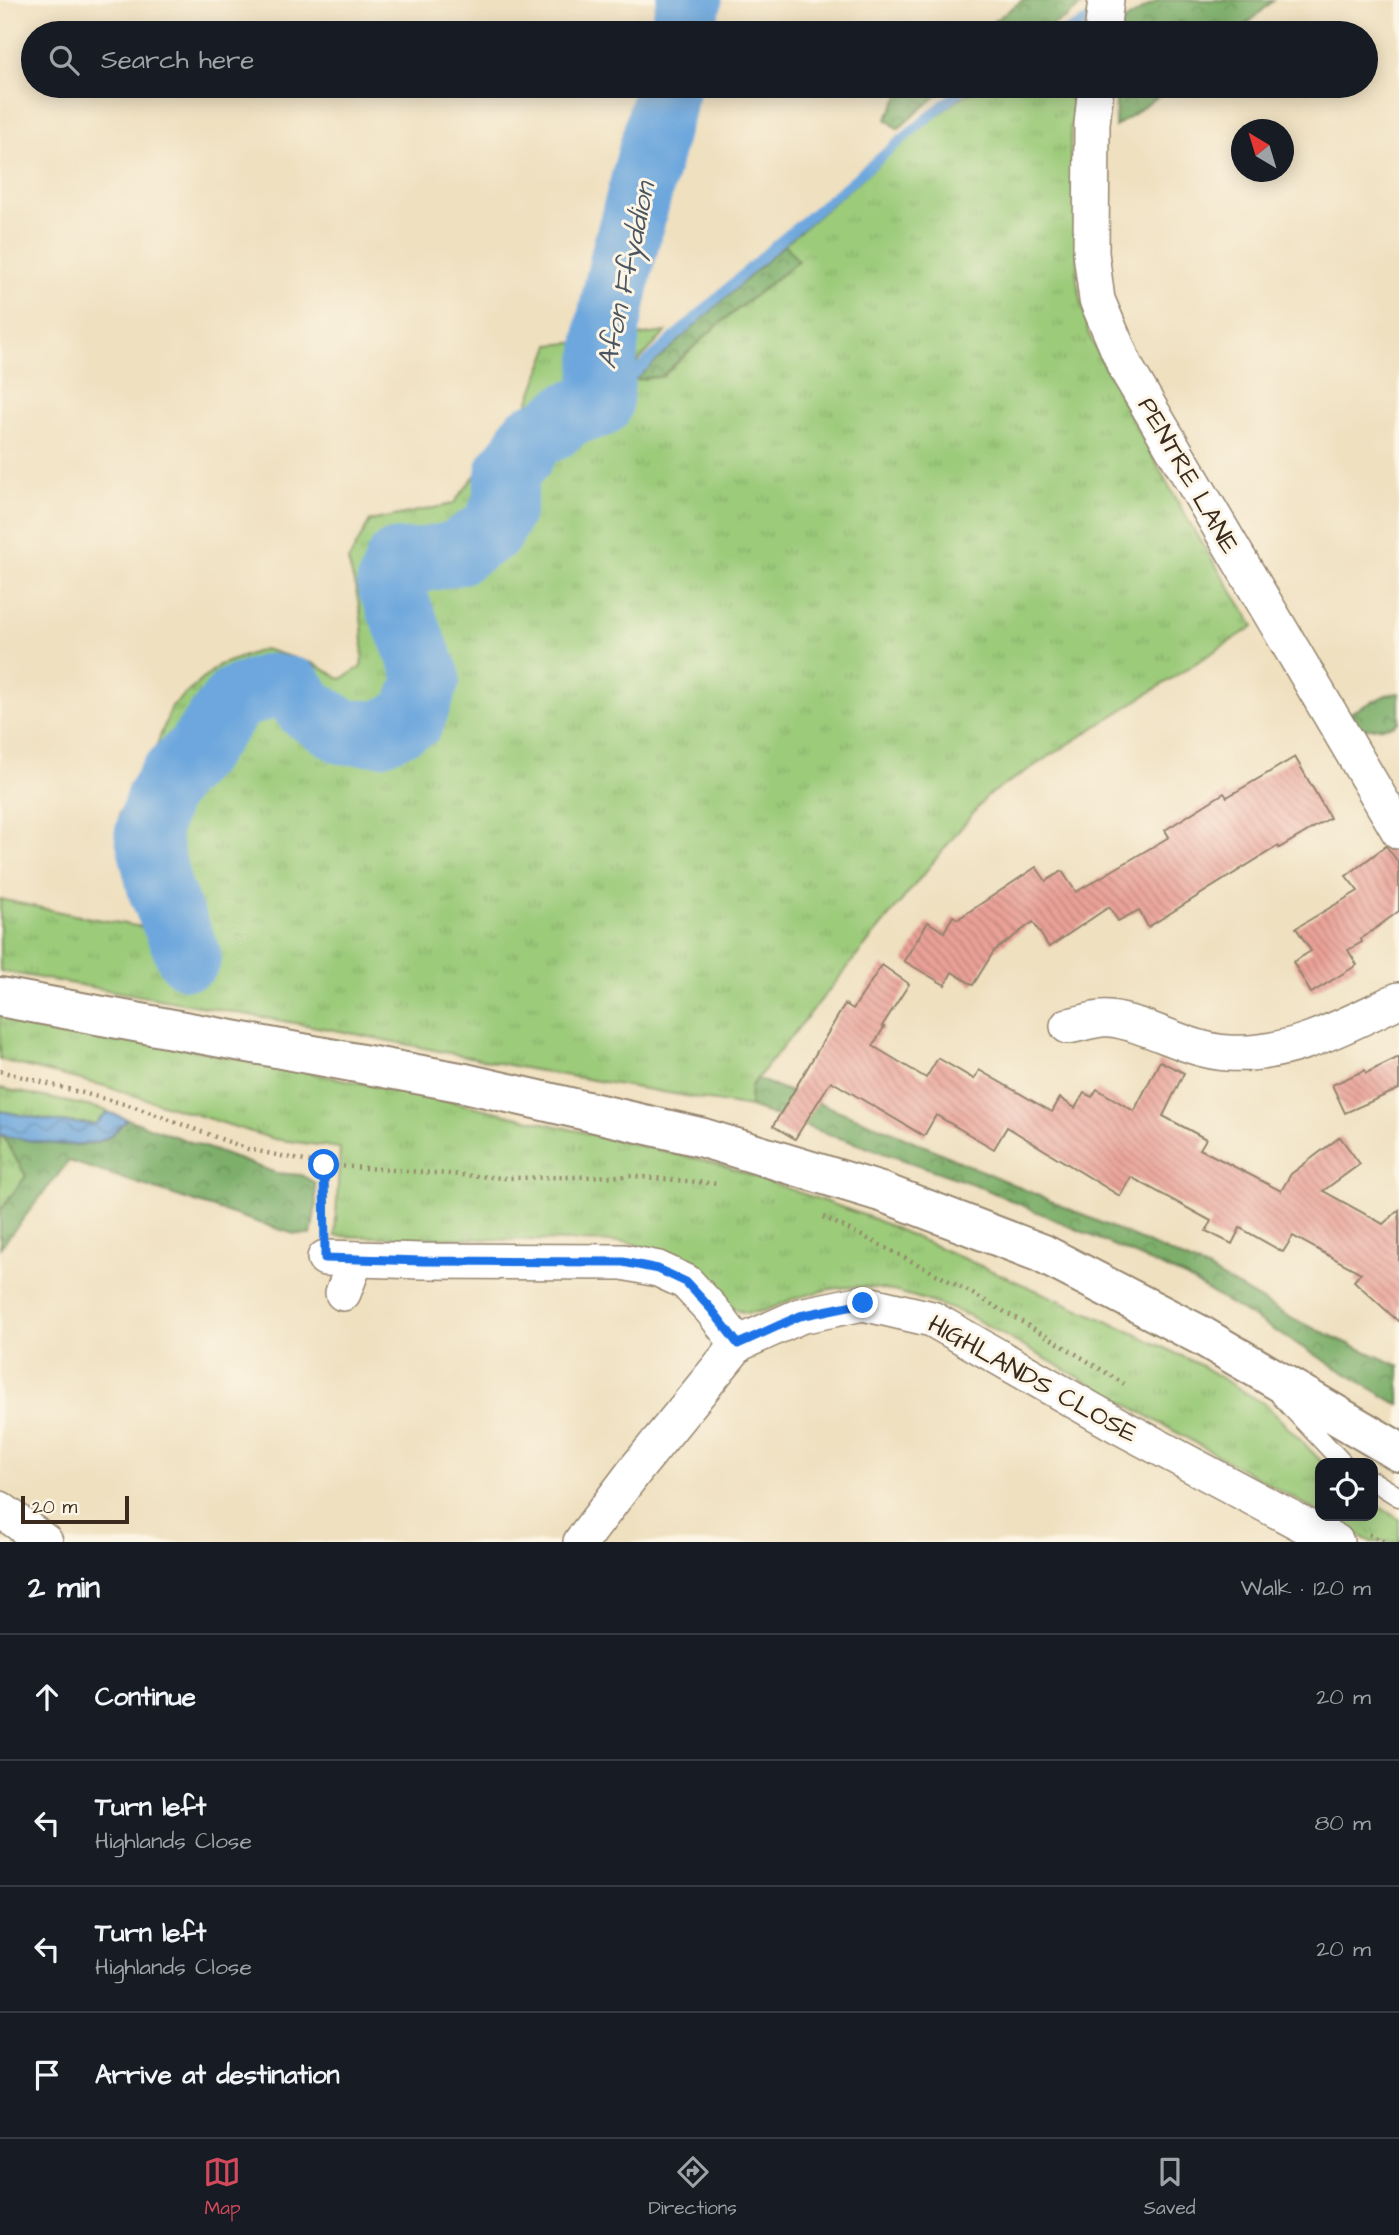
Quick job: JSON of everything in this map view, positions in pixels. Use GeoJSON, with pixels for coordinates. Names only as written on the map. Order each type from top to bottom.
{"type":"FeatureCollection","features":[{"type":"Feature","properties":{"kind":"main road"},"geometry":{"type":"LineString","coordinates":[[0,997],[464,1083],[700,1138],[884,1193],[1041,1253],[1202,1336],[1399,1452]]}},
{"type":"Feature","properties":{"kind":"street"},"geometry":{"type":"LineString","coordinates":[[1103,21],[1106,0]]}},
{"type":"Feature","properties":{"kind":"street","name":"PENTRE LANE"},"geometry":{"type":"LineString","coordinates":[[1095,98],[1092,124],[1091,253],[1097,300],[1126,368],[1399,831]]}},
{"type":"Feature","properties":{"kind":"street"},"geometry":{"type":"LineString","coordinates":[[1068,1026],[1108,1018],[1146,1027],[1190,1044],[1226,1053],[1261,1052],[1305,1043],[1399,1000]]}},
{"type":"Feature","properties":{"kind":"street"},"geometry":{"type":"LineString","coordinates":[[343,1293],[341,1258],[623,1262],[658,1269],[686,1282],[738,1344],[581,1542]]}},
{"type":"Feature","properties":{"kind":"street","name":"HIGHLANDS CLOSE"},"geometry":{"type":"LineString","coordinates":[[738,1344],[800,1316],[863,1303],[932,1319],[1119,1426],[1336,1542]]}},
{"type":"Feature","properties":{"kind":"street"},"geometry":{"type":"LineString","coordinates":[[0,1508],[45,1542]]}},
{"type":"Feature","properties":{"kind":"lane"},"geometry":{"type":"LineString","coordinates":[[1251,1364],[1338,1458]]}},
{"type":"Feature","properties":{"kind":"lane"},"geometry":{"type":"LineString","coordinates":[[1378,1484],[1399,1497]]}},
{"type":"Feature","properties":{"kind":"path"},"geometry":{"type":"LineString","coordinates":[[324,1165],[341,1258]]}},
{"type":"Feature","properties":{"kind":"green space"},"geometry":{"type":"Polygon","coordinates":[[[1023,0],[1087,0],[1060,21],[994,21],[1023,0]]]}},
{"type":"Feature","properties":{"kind":"green space"},"geometry":{"type":"Polygon","coordinates":[[[1158,0],[1274,0],[1250,21],[1124,21],[1158,0]]]}},
{"type":"Feature","properties":{"kind":"green space"},"geometry":{"type":"Polygon","coordinates":[[[898,98],[934,98],[898,129],[886,119],[898,98]]]}},
{"type":"Feature","properties":{"kind":"green space"},"geometry":{"type":"Polygon","coordinates":[[[1084,98],[1083,107],[1071,125],[1070,154],[1080,188],[1077,280],[1089,335],[1131,418],[1194,531],[1254,626],[987,796],[751,1086],[750,1107],[534,1070],[340,1031],[0,971],[0,899],[142,927],[124,872],[119,814],[156,747],[172,706],[219,665],[264,649],[312,663],[341,679],[361,667],[362,627],[348,561],[370,521],[453,504],[526,409],[550,345],[602,340],[594,391],[579,393],[555,416],[522,432],[501,463],[490,513],[480,524],[461,538],[396,557],[389,568],[385,589],[417,686],[408,712],[384,725],[365,727],[339,723],[311,694],[288,680],[262,680],[232,693],[207,723],[194,724],[162,770],[148,803],[139,839],[161,926],[161,945],[200,960],[171,889],[157,841],[161,812],[179,777],[224,727],[275,694],[289,698],[319,726],[347,741],[388,742],[420,725],[434,679],[423,646],[395,584],[399,568],[465,558],[493,536],[508,517],[521,468],[536,445],[567,424],[604,408],[635,380],[663,376],[714,328],[798,261],[785,244],[957,100],[1084,98]]]}},
{"type":"Feature","properties":{"kind":"green space"},"geometry":{"type":"Polygon","coordinates":[[[1116,98],[1156,98],[1115,127],[1116,98]]]}},
{"type":"Feature","properties":{"kind":"green space"},"geometry":{"type":"Polygon","coordinates":[[[785,244],[798,261],[714,328],[662,376],[635,380],[785,244]]]}},
{"type":"Feature","properties":{"kind":"green space"},"geometry":{"type":"Polygon","coordinates":[[[666,332],[613,388],[616,339],[666,332]]]}},
{"type":"Feature","properties":{"kind":"green space"},"geometry":{"type":"Polygon","coordinates":[[[1399,693],[1399,722],[1393,726],[1360,729],[1350,713],[1386,695],[1399,693]]]}},
{"type":"Feature","properties":{"kind":"green space"},"geometry":{"type":"Polygon","coordinates":[[[0,1016],[211,1053],[450,1101],[719,1164],[869,1217],[1198,1364],[1266,1405],[1318,1458],[1315,1458],[1315,1510],[968,1315],[916,1297],[881,1289],[844,1287],[799,1297],[750,1313],[727,1305],[678,1262],[626,1242],[335,1236],[340,1148],[274,1139],[101,1085],[0,1060],[0,1016]]]}},
{"type":"Feature","properties":{"kind":"green space"},"geometry":{"type":"Polygon","coordinates":[[[757,1079],[888,1130],[1207,1269],[1293,1319],[1399,1366],[1399,1405],[1185,1277],[976,1185],[750,1107],[751,1086],[757,1079]]]}},
{"type":"Feature","properties":{"kind":"green space"},"geometry":{"type":"Polygon","coordinates":[[[0,1088],[108,1112],[95,1124],[58,1122],[0,1111],[0,1088]]]}},
{"type":"Feature","properties":{"kind":"green space"},"geometry":{"type":"Polygon","coordinates":[[[127,1119],[276,1173],[301,1175],[315,1183],[316,1206],[311,1235],[294,1234],[69,1161],[0,1248],[0,1211],[26,1176],[3,1136],[84,1145],[107,1138],[127,1119]]]}},
{"type":"Feature","properties":{"kind":"green space"},"geometry":{"type":"Polygon","coordinates":[[[0,1135],[26,1176],[0,1211],[0,1135]]]}},
{"type":"Feature","properties":{"kind":"green space"},"geometry":{"type":"Polygon","coordinates":[[[1378,1506],[1399,1519],[1399,1542],[1371,1542],[1333,1521],[1378,1521],[1378,1506]]]}},
{"type":"Feature","properties":{"kind":"water"},"geometry":{"type":"Polygon","coordinates":[[[0,1111],[58,1122],[95,1124],[108,1112],[127,1119],[109,1136],[95,1142],[69,1145],[0,1135],[0,1111]]]}},
{"type":"Feature","properties":{"kind":"building"},"geometry":{"type":"Polygon","coordinates":[[[1295,757],[1330,818],[1279,848],[1278,846],[1148,927],[1139,910],[1118,921],[1109,907],[1049,947],[1033,922],[994,951],[973,985],[952,972],[945,985],[904,961],[928,922],[944,932],[953,916],[958,919],[1036,867],[1046,881],[1062,871],[1076,892],[1169,837],[1165,830],[1224,793],[1227,797],[1295,757]]]}},
{"type":"Feature","properties":{"kind":"building"},"geometry":{"type":"Polygon","coordinates":[[[1386,846],[1399,863],[1399,911],[1361,939],[1362,942],[1348,950],[1357,965],[1311,993],[1293,962],[1311,951],[1296,928],[1358,891],[1346,876],[1386,846]]]}},
{"type":"Feature","properties":{"kind":"building"},"geometry":{"type":"Polygon","coordinates":[[[882,965],[909,984],[882,1026],[884,1027],[873,1046],[926,1078],[938,1058],[974,1079],[979,1070],[1052,1112],[1060,1098],[1075,1108],[1084,1093],[1092,1097],[1097,1089],[1134,1111],[1160,1061],[1184,1073],[1163,1116],[1206,1139],[1200,1149],[1281,1191],[1291,1174],[1340,1137],[1360,1164],[1323,1191],[1383,1224],[1399,1210],[1399,1322],[1354,1281],[1361,1273],[1293,1236],[1283,1252],[1240,1228],[1232,1244],[1206,1231],[1211,1221],[1131,1177],[1120,1196],[1007,1127],[994,1149],[936,1115],[924,1136],[831,1081],[795,1139],[773,1126],[845,1004],[853,1009],[882,965]]]}},
{"type":"Feature","properties":{"kind":"building"},"geometry":{"type":"Polygon","coordinates":[[[1399,1057],[1399,1089],[1345,1113],[1332,1085],[1399,1057]]]}},
{"type":"Feature","properties":{"kind":"waterway","name":"Afon Ffyddion"},"geometry":{"type":"LineString","coordinates":[[684,21],[690,0]]}},
{"type":"Feature","properties":{"kind":"waterway"},"geometry":{"type":"LineString","coordinates":[[1087,21],[1099,15]]}},
{"type":"Feature","properties":{"kind":"waterway","name":"Afon Ffyddion"},"geometry":{"type":"LineString","coordinates":[[189,957],[160,889],[147,834],[158,798],[171,777],[197,750],[236,698],[270,686],[293,690],[307,709],[344,732],[380,733],[413,718],[428,677],[389,584],[397,562],[419,561],[457,553],[493,529],[504,505],[508,472],[522,455],[531,437],[551,429],[569,414],[600,405],[608,326],[623,256],[665,98]]}},
{"type":"Feature","properties":{"kind":"waterway"},"geometry":{"type":"LineString","coordinates":[[600,405],[773,247],[952,98]]}},
{"type":"Feature","properties":{"kind":"route"},"geometry":{"type":"LineString","coordinates":[[324,1165],[325,1258],[623,1262],[658,1269],[686,1282],[738,1344],[800,1316],[863,1303]]}}]}
